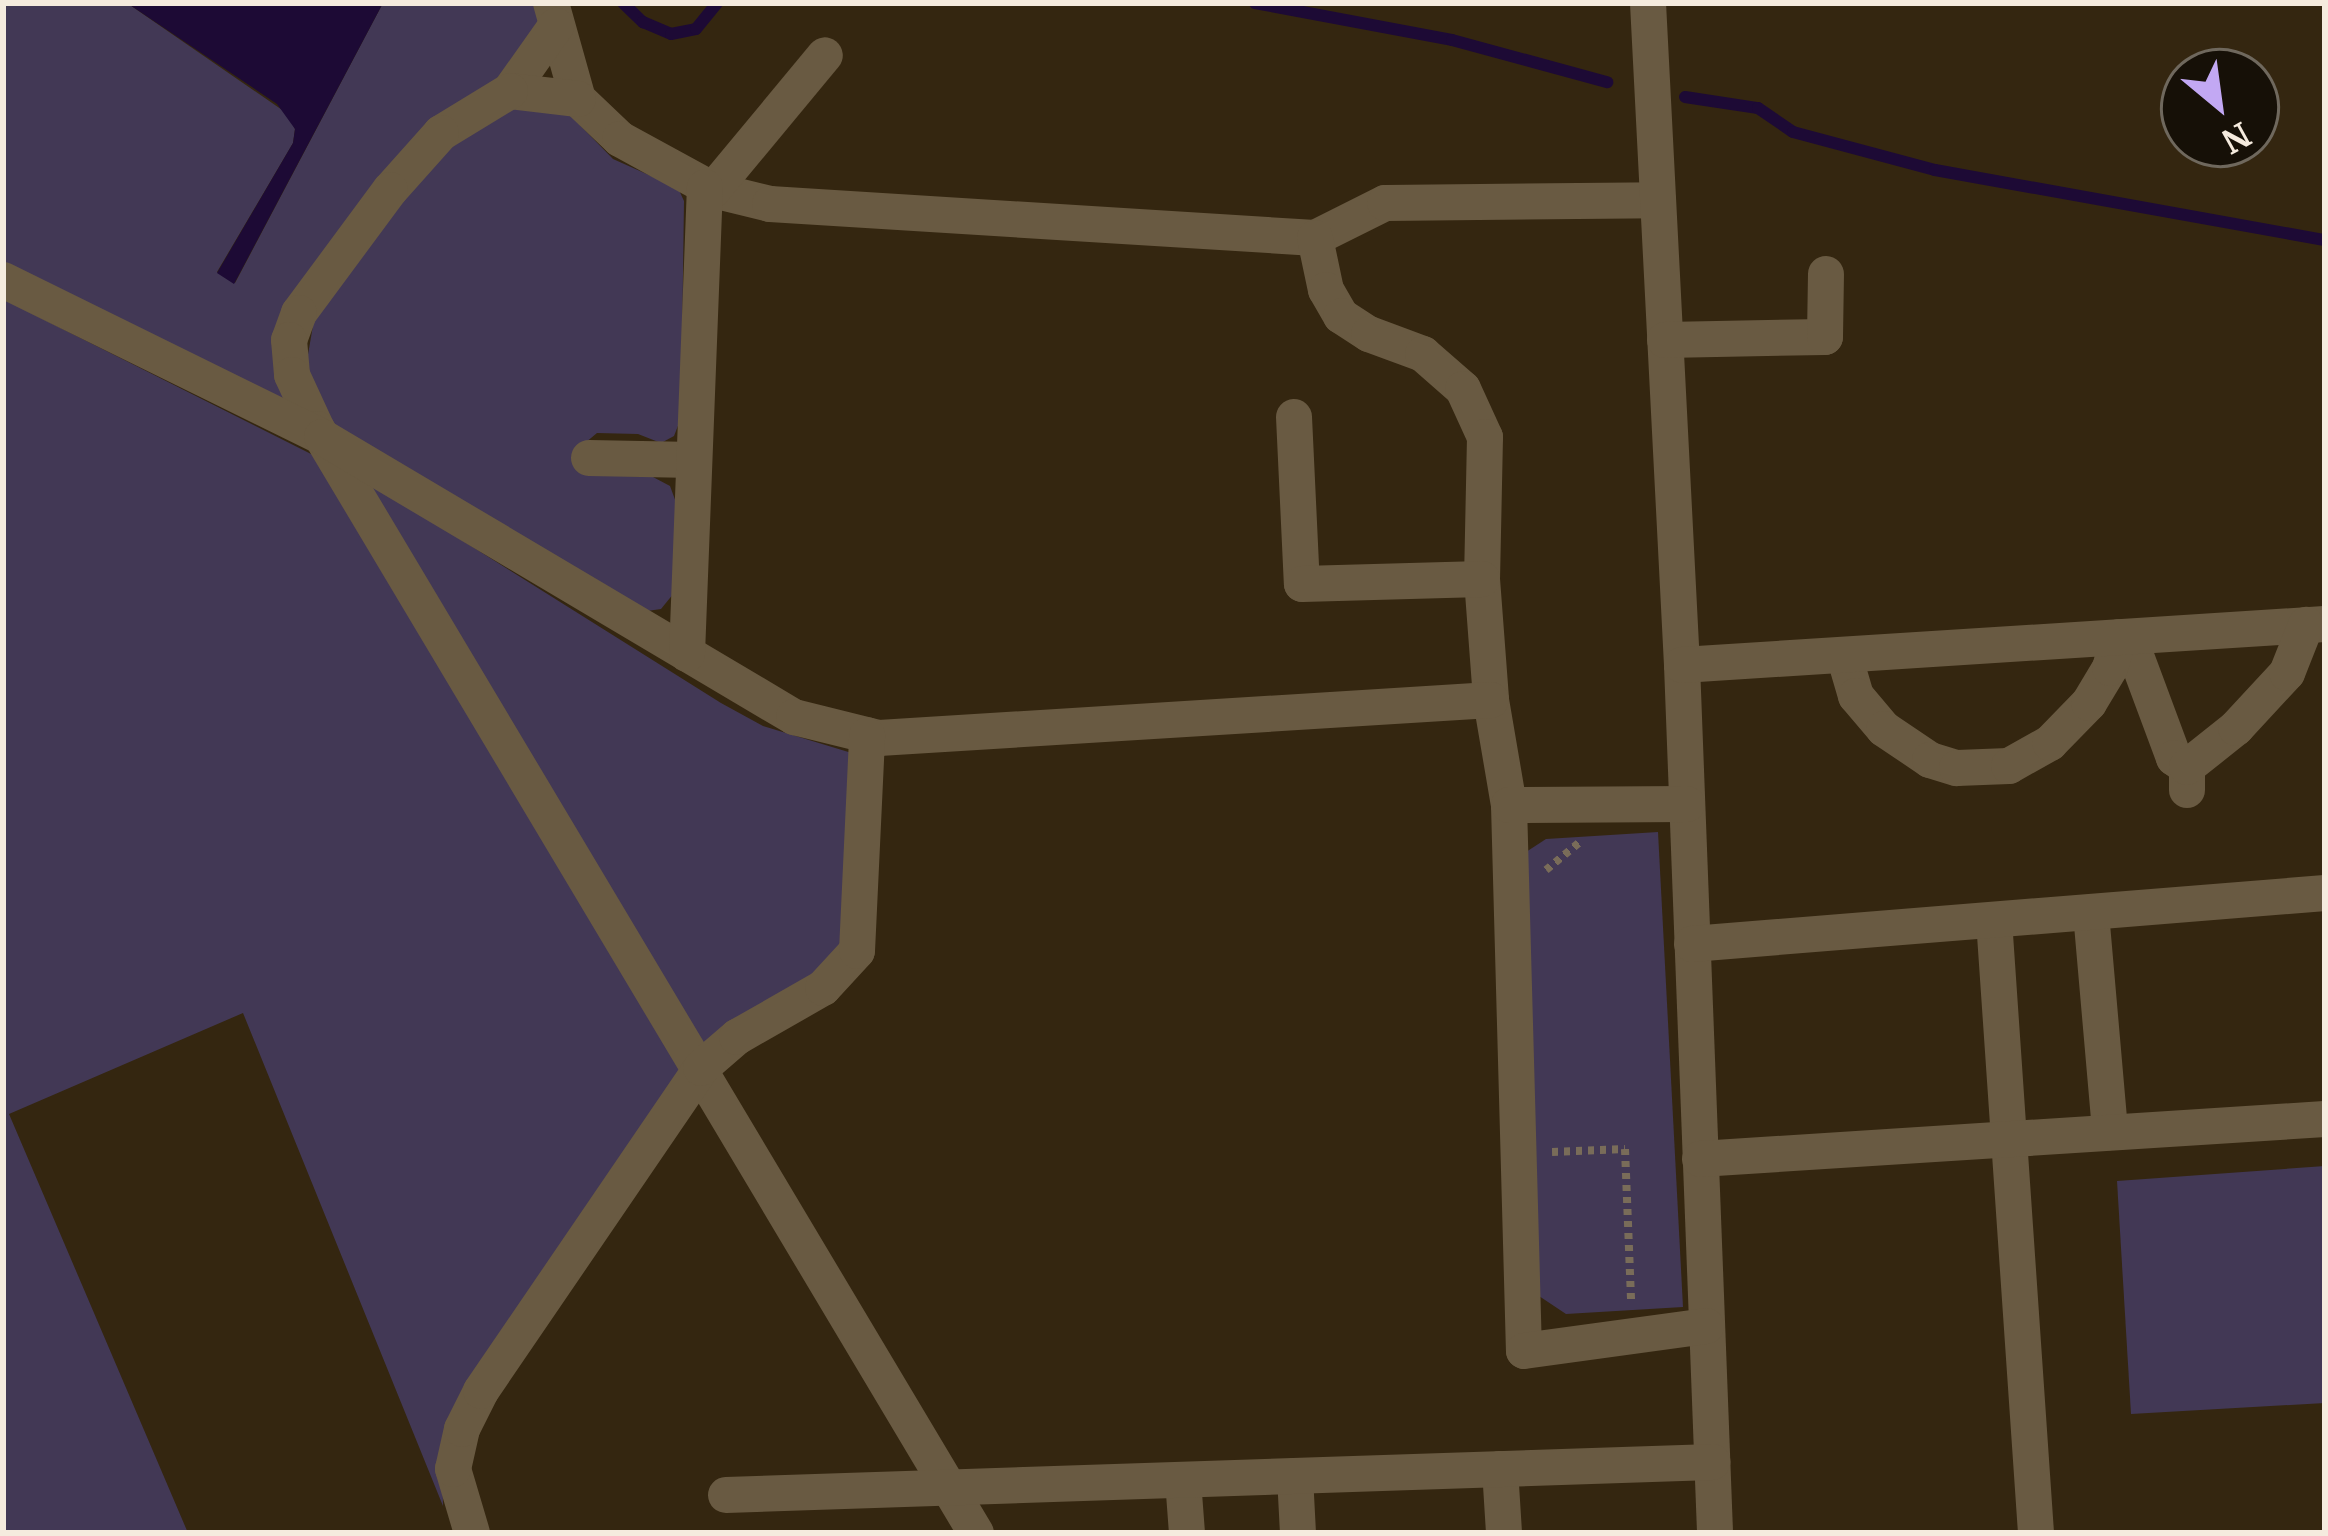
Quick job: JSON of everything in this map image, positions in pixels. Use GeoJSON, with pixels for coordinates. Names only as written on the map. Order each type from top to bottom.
{"type":"FeatureCollection","features":[{"type":"Feature","properties":{"kind":"lane"},"geometry":{"type":"LineString","coordinates":[[1648,3],[1682,665],[1715,1533]]}},
{"type":"Feature","properties":{"kind":"lane"},"geometry":{"type":"LineString","coordinates":[[554,15],[578,99],[620,139],[709,188],[835,211],[1315,238],[1385,203],[1658,200]]}},
{"type":"Feature","properties":{"kind":"lane"},"geometry":{"type":"LineString","coordinates":[[554,15],[510,91],[441,133],[390,190],[299,313],[289,340],[292,375],[322,437],[976,1533]]}},
{"type":"Feature","properties":{"kind":"lane"},"geometry":{"type":"LineString","coordinates":[[688,654],[709,188],[825,55]]}},
{"type":"Feature","properties":{"kind":"lane"},"geometry":{"type":"LineString","coordinates":[[510,91],[578,99]]}},
{"type":"Feature","properties":{"kind":"lane"},"geometry":{"type":"LineString","coordinates":[[1315,238],[1326,290],[1340,316],[1369,334],[1423,354],[1463,389],[1485,436],[1483,579],[1491,700],[1509,806],[1524,1351],[1706,1326]]}},
{"type":"Feature","properties":{"kind":"lane"},"geometry":{"type":"LineString","coordinates":[[3,280],[322,437],[794,717],[868,735],[1491,700]]}},
{"type":"Feature","properties":{"kind":"lane"},"geometry":{"type":"LineString","coordinates":[[1665,340],[1825,337],[1818,293]]}},
{"type":"Feature","properties":{"kind":"lane"},"geometry":{"type":"LineString","coordinates":[[1294,417],[1302,584],[1483,579]]}},
{"type":"Feature","properties":{"kind":"lane"},"geometry":{"type":"LineString","coordinates":[[589,458],[694,460]]}},
{"type":"Feature","properties":{"kind":"lane"},"geometry":{"type":"LineString","coordinates":[[1682,665],[2315,625]]}},
{"type":"Feature","properties":{"kind":"lane"},"geometry":{"type":"LineString","coordinates":[[2124,637],[2174,758],[2187,778],[2288,673],[2315,625]]}},
{"type":"Feature","properties":{"kind":"lane"},"geometry":{"type":"LineString","coordinates":[[1844,655],[1856,696],[1884,729],[1930,760],[1958,768],[2009,766],[2050,743],[2089,703],[2124,637]]}},
{"type":"Feature","properties":{"kind":"lane"},"geometry":{"type":"LineString","coordinates":[[472,1533],[453,1468],[471,1410],[701,1068],[737,1036],[823,988],[857,951],[868,735]]}},
{"type":"Feature","properties":{"kind":"lane"},"geometry":{"type":"LineString","coordinates":[[1509,806],[1687,804]]}},
{"type":"Feature","properties":{"kind":"lane"},"geometry":{"type":"LineString","coordinates":[[1692,944],[2325,893]]}},
{"type":"Feature","properties":{"kind":"lane"},"geometry":{"type":"LineString","coordinates":[[2091,913],[2110,1132]]}},
{"type":"Feature","properties":{"kind":"lane"},"geometry":{"type":"LineString","coordinates":[[1994,920],[2036,1533]]}},
{"type":"Feature","properties":{"kind":"lane"},"geometry":{"type":"LineString","coordinates":[[1700,1159],[2325,1119]]}},
{"type":"Feature","properties":{"kind":"lane"},"geometry":{"type":"LineString","coordinates":[[725,1495],[1712,1462]]}},
{"type":"Feature","properties":{"kind":"lane"},"geometry":{"type":"LineString","coordinates":[[1499,1469],[1504,1533]]}},
{"type":"Feature","properties":{"kind":"lane"},"geometry":{"type":"LineString","coordinates":[[1295,1476],[1298,1533]]}},
{"type":"Feature","properties":{"kind":"lane"},"geometry":{"type":"LineString","coordinates":[[1184,1480],[1187,1533]]}},
{"type":"Feature","properties":{"kind":"path"},"geometry":{"type":"LineString","coordinates":[[1543,873],[1587,836]]}},
{"type":"Feature","properties":{"kind":"path"},"geometry":{"type":"LineString","coordinates":[[1537,1153],[1624,1149],[1632,1300],[1609,1302]]}},
{"type":"Feature","properties":{"kind":"shaded area"},"geometry":{"type":"Polygon","coordinates":[[[3,3],[127,3],[288,114],[295,129],[293,143],[217,272],[235,283],[383,3],[538,3],[541,30],[290,306],[297,412],[3,266],[3,3]]]}},
{"type":"Feature","properties":{"kind":"shaded area"},"geometry":{"type":"Polygon","coordinates":[[[127,3],[383,3],[234,284],[217,273],[293,143],[295,129],[277,104],[127,3]]]}},
{"type":"Feature","properties":{"kind":"shaded area"},"geometry":{"type":"Polygon","coordinates":[[[505,107],[569,114],[613,159],[678,188],[684,201],[681,418],[674,436],[661,443],[638,434],[597,433],[585,443],[583,474],[653,477],[670,486],[677,505],[674,593],[661,609],[647,611],[323,420],[306,366],[315,314],[442,143],[505,107]]]}},
{"type":"Feature","properties":{"kind":"shaded area"},"geometry":{"type":"Polygon","coordinates":[[[3,299],[319,458],[686,1063],[442,1444],[443,1506],[243,1013],[9,1114],[188,1533],[3,1533],[3,299]]]}},
{"type":"Feature","properties":{"kind":"shaded area"},"geometry":{"type":"Polygon","coordinates":[[[347,468],[721,703],[763,726],[855,754],[839,956],[699,1054],[347,468]]]}},
{"type":"Feature","properties":{"kind":"shaded area"},"geometry":{"type":"Polygon","coordinates":[[[1658,832],[1683,1307],[1566,1314],[1536,1294],[1526,852],[1546,839],[1658,832]]]}},
{"type":"Feature","properties":{"kind":"shaded area"},"geometry":{"type":"Polygon","coordinates":[[[2325,1166],[2325,1403],[2131,1414],[2117,1181],[2325,1166]]]}},
{"type":"Feature","properties":{"kind":"waterway"},"geometry":{"type":"LineString","coordinates":[[623,3],[643,22],[671,34],[696,29],[717,3]]}},
{"type":"Feature","properties":{"kind":"waterway"},"geometry":{"type":"LineString","coordinates":[[1255,3],[1452,40],[1607,82]]}},
{"type":"Feature","properties":{"kind":"waterway"},"geometry":{"type":"LineString","coordinates":[[1685,97],[1758,108],[1793,132],[1935,170],[2325,240]]}}]}
